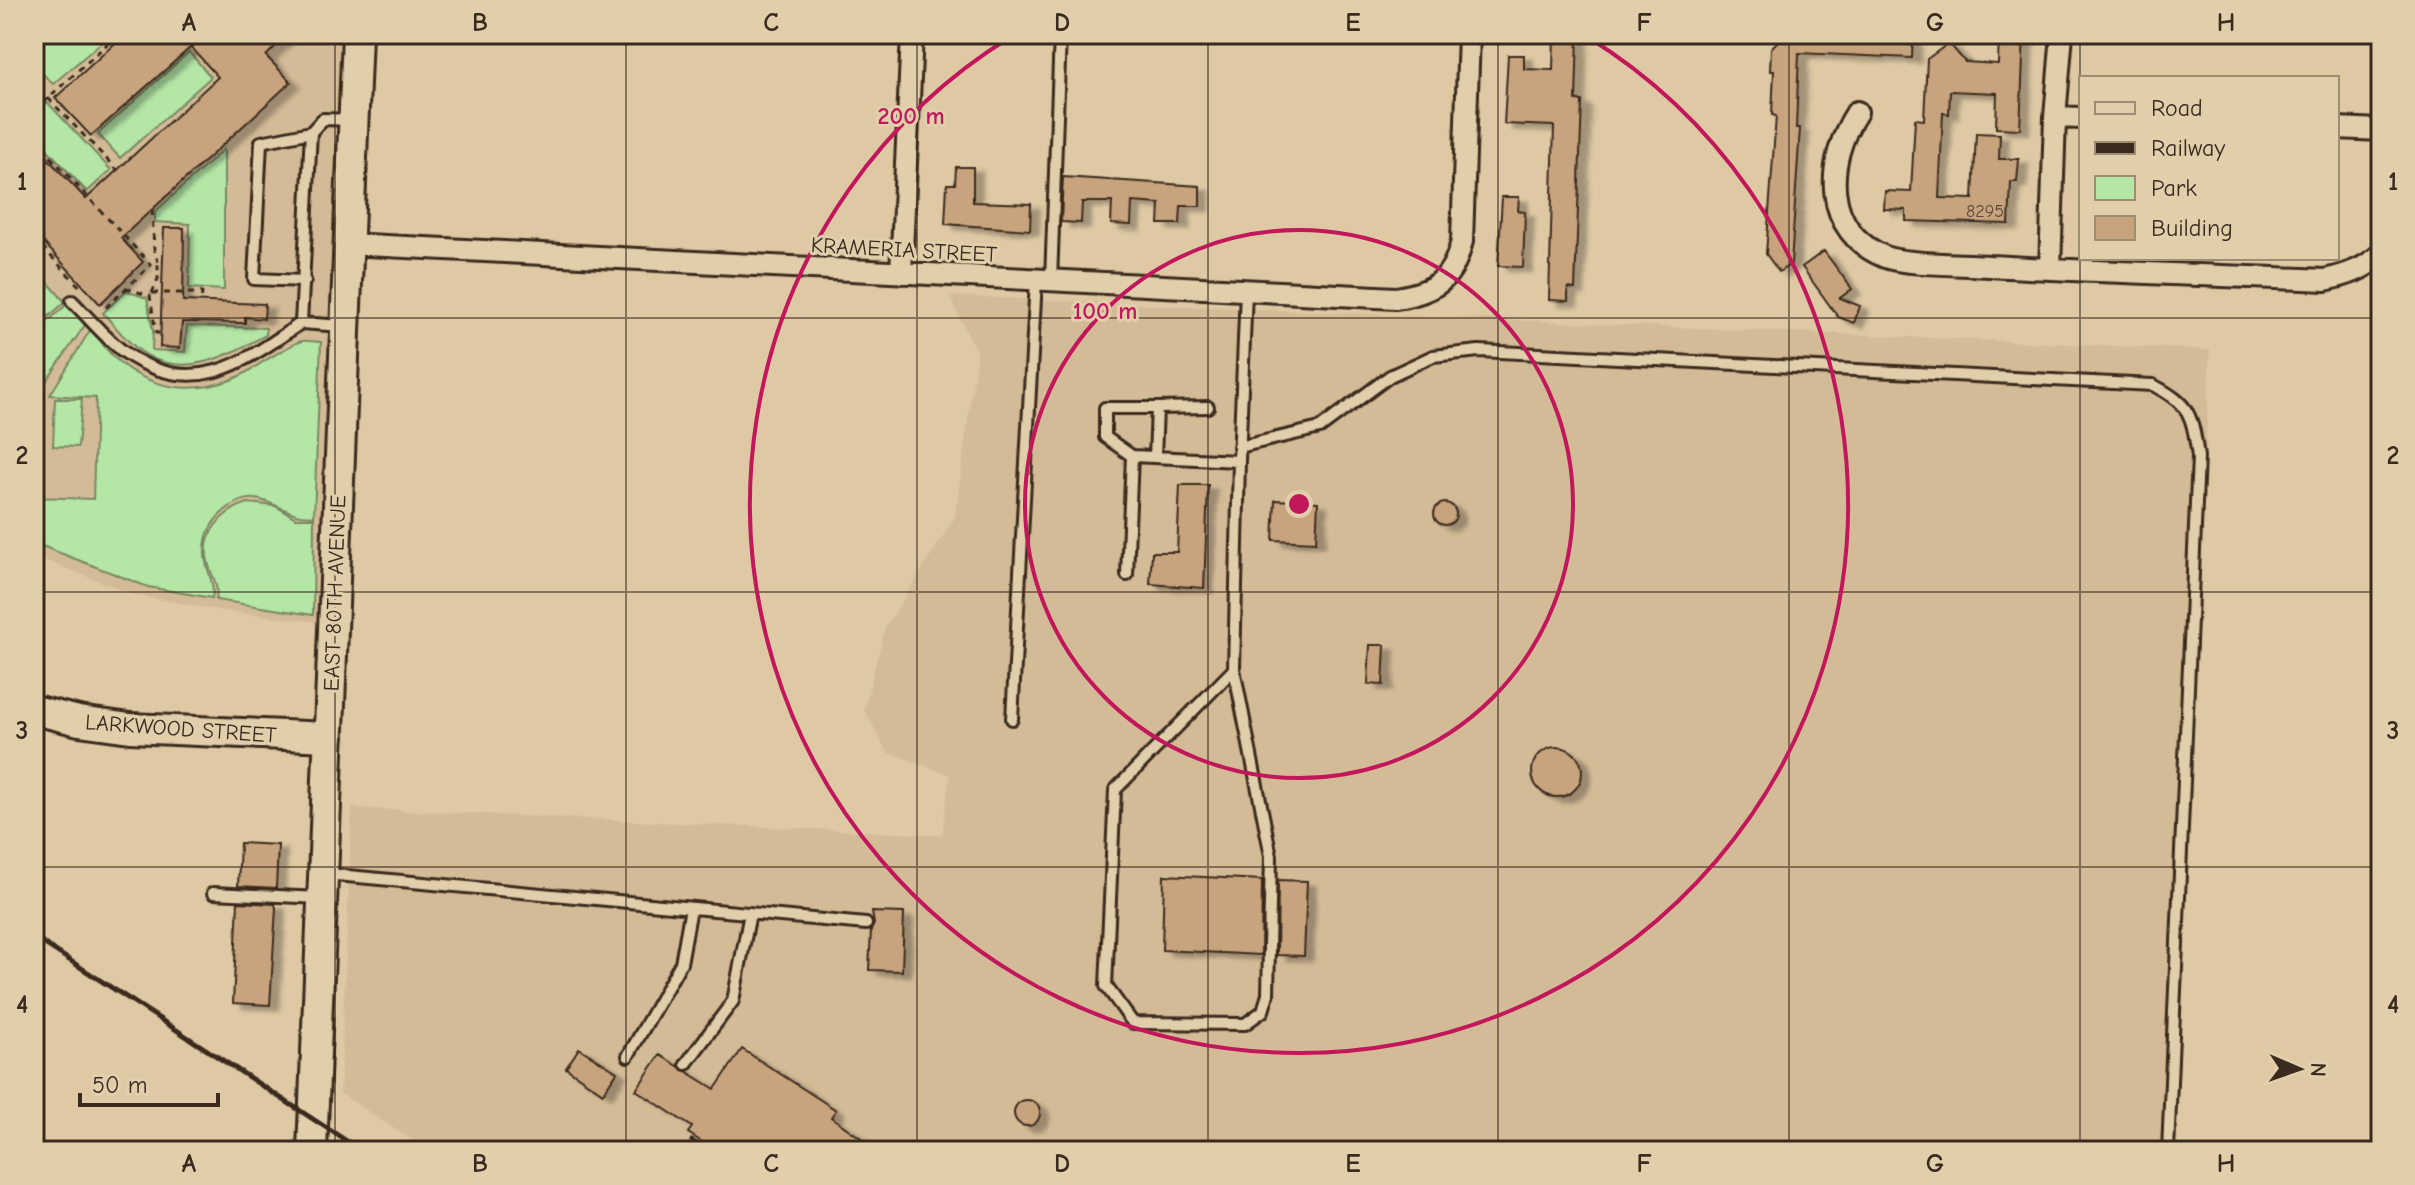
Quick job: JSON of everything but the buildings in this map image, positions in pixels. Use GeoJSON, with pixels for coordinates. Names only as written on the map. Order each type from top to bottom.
{"type":"FeatureCollection","features":[{"type":"Feature","properties":{"kind":"street","name":"EAST 80TH AVENUE"},"geometry":{"type":"LineString","coordinates":[[312,1151],[357,34]]}},
{"type":"Feature","properties":{"kind":"street"},"geometry":{"type":"LineString","coordinates":[[901,273],[912,34]]}},
{"type":"Feature","properties":{"kind":"street","name":"KRAMERIA STREET"},"geometry":{"type":"LineString","coordinates":[[347,244],[1396,298],[1430,290],[1451,273],[1458,259],[1462,241],[1469,34]]}},
{"type":"Feature","properties":{"kind":"street"},"geometry":{"type":"LineString","coordinates":[[2050,269],[2055,117],[2062,34]]}},
{"type":"Feature","properties":{"kind":"street"},"geometry":{"type":"LineString","coordinates":[[1857,112],[1845,129],[1837,150],[1834,182],[1842,215],[1866,246],[1893,260],[2325,280],[2355,271],[2381,254]]}},
{"type":"Feature","properties":{"kind":"street"},"geometry":{"type":"LineString","coordinates":[[2055,117],[2079,118]]}},
{"type":"Feature","properties":{"kind":"street"},"geometry":{"type":"LineString","coordinates":[[2339,128],[2381,130]]}},
{"type":"Feature","properties":{"kind":"street","name":"LARKWOOD STREET"},"geometry":{"type":"LineString","coordinates":[[34,710],[79,721],[130,728],[329,737]]}},
{"type":"Feature","properties":{"kind":"lane"},"geometry":{"type":"LineString","coordinates":[[1012,719],[1060,34]]}},
{"type":"Feature","properties":{"kind":"lane"},"geometry":{"type":"LineString","coordinates":[[305,281],[254,279],[261,142],[311,132],[323,119],[353,120]]}},
{"type":"Feature","properties":{"kind":"lane"},"geometry":{"type":"LineString","coordinates":[[301,323],[311,132]]}},
{"type":"Feature","properties":{"kind":"lane"},"geometry":{"type":"LineString","coordinates":[[1234,669],[1115,790],[1106,986],[1133,1023],[1245,1024],[1263,1011],[1268,994],[1271,856],[1234,669],[1246,291]]}},
{"type":"Feature","properties":{"kind":"lane"},"geometry":{"type":"LineString","coordinates":[[72,301],[123,351],[164,374],[203,376],[256,354],[301,323],[344,326]]}},
{"type":"Feature","properties":{"kind":"lane"},"geometry":{"type":"LineString","coordinates":[[1239,447],[1320,428],[1390,376],[1433,356],[1479,351],[2153,385],[2179,399],[2193,423],[2198,457],[2168,1151]]}},
{"type":"Feature","properties":{"kind":"lane"},"geometry":{"type":"LineString","coordinates":[[1208,407],[1105,408],[1105,437],[1132,456],[1239,461]]}},
{"type":"Feature","properties":{"kind":"lane"},"geometry":{"type":"LineString","coordinates":[[1155,457],[1157,408]]}},
{"type":"Feature","properties":{"kind":"lane"},"geometry":{"type":"LineString","coordinates":[[1127,575],[1132,456]]}},
{"type":"Feature","properties":{"kind":"lane"},"geometry":{"type":"LineString","coordinates":[[213,893],[324,886],[691,908],[866,924]]}},
{"type":"Feature","properties":{"kind":"lane"},"geometry":{"type":"LineString","coordinates":[[628,1056],[681,963],[691,908]]}},
{"type":"Feature","properties":{"kind":"lane"},"geometry":{"type":"LineString","coordinates":[[686,1064],[733,1001],[750,913]]}},
{"type":"Feature","properties":{"kind":"path"},"geometry":{"type":"LineString","coordinates":[[34,111],[118,34]]}},
{"type":"Feature","properties":{"kind":"path"},"geometry":{"type":"LineString","coordinates":[[48,98],[67,114],[117,170]]}},
{"type":"Feature","properties":{"kind":"path"},"geometry":{"type":"LineString","coordinates":[[34,139],[151,265]]}},
{"type":"Feature","properties":{"kind":"path"},"geometry":{"type":"LineString","coordinates":[[152,210],[159,261],[158,279],[151,295],[156,333],[160,333]]}},
{"type":"Feature","properties":{"kind":"path"},"geometry":{"type":"LineString","coordinates":[[36,239],[82,290],[85,287]]}},
{"type":"Feature","properties":{"kind":"path"},"geometry":{"type":"LineString","coordinates":[[102,311],[159,261]]}},
{"type":"Feature","properties":{"kind":"path"},"geometry":{"type":"LineString","coordinates":[[126,288],[151,295],[202,293],[201,301]]}},
{"type":"Feature","properties":{"kind":"shaded area"},"geometry":{"type":"Polygon","coordinates":[[[34,34],[346,34],[318,622],[224,611],[135,595],[34,556],[34,34]]]}},
{"type":"Feature","properties":{"kind":"shaded area"},"geometry":{"type":"Polygon","coordinates":[[[949,296],[2210,350],[2176,1151],[428,1151],[340,1093],[352,808],[942,835],[950,775],[887,752],[864,709],[885,628],[955,517],[977,353],[949,296]]]}},
{"type":"Feature","properties":{"kind":"green space"},"geometry":{"type":"Polygon","coordinates":[[[34,34],[111,34],[53,84],[34,65],[34,34]]]}},
{"type":"Feature","properties":{"kind":"green space"},"geometry":{"type":"Polygon","coordinates":[[[189,52],[211,77],[120,158],[98,134],[189,52]]]}},
{"type":"Feature","properties":{"kind":"green space"},"geometry":{"type":"Polygon","coordinates":[[[47,102],[111,170],[87,192],[34,135],[34,115],[47,102]]]}},
{"type":"Feature","properties":{"kind":"green space"},"geometry":{"type":"Polygon","coordinates":[[[224,149],[224,290],[189,288],[190,224],[155,222],[155,212],[224,149]]]}},
{"type":"Feature","properties":{"kind":"green space"},"geometry":{"type":"Polygon","coordinates":[[[34,266],[65,302],[37,327],[34,323],[34,266]]]}},
{"type":"Feature","properties":{"kind":"green space"},"geometry":{"type":"Polygon","coordinates":[[[126,291],[147,298],[153,331],[152,350],[185,352],[187,326],[266,328],[266,335],[208,361],[178,365],[163,362],[135,347],[103,313],[126,291]]]}},
{"type":"Feature","properties":{"kind":"green space"},"geometry":{"type":"Polygon","coordinates":[[[67,304],[87,322],[37,395],[34,395],[34,334],[67,304]]]}},
{"type":"Feature","properties":{"kind":"green space"},"geometry":{"type":"Polygon","coordinates":[[[92,327],[104,347],[137,375],[178,387],[221,383],[242,375],[296,343],[321,342],[314,516],[298,515],[251,499],[242,500],[222,513],[209,530],[205,545],[212,598],[148,587],[34,543],[34,497],[93,499],[96,398],[50,395],[92,327]]]}},
{"type":"Feature","properties":{"kind":"green space"},"geometry":{"type":"Polygon","coordinates":[[[55,399],[82,399],[78,447],[53,446],[55,399]]]}},
{"type":"Feature","properties":{"kind":"green space"},"geometry":{"type":"Polygon","coordinates":[[[248,503],[275,506],[296,518],[314,518],[313,615],[216,600],[216,585],[208,562],[208,542],[222,518],[248,503]]]}},
{"type":"Feature","properties":{"kind":"railway"},"geometry":{"type":"LineString","coordinates":[[34,937],[362,1151]]}},
{"type":"Feature","properties":{"kind":"railway"},"geometry":{"type":"LineString","coordinates":[[692,1141],[707,1151]]}}]}
